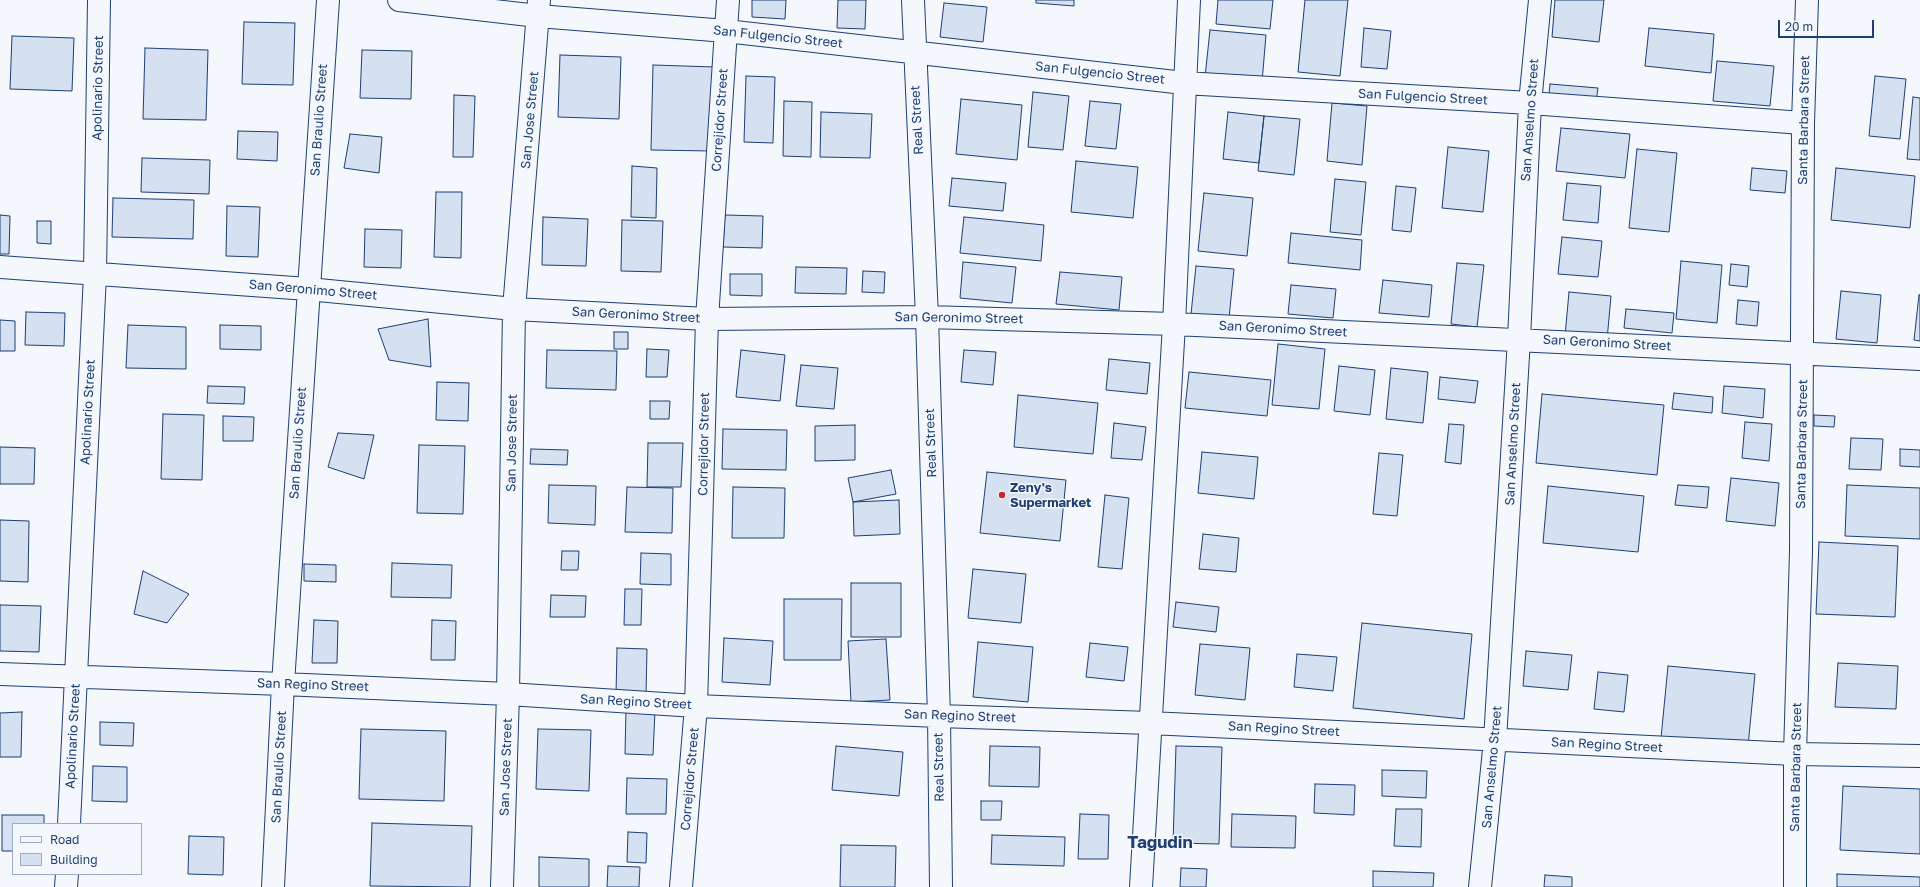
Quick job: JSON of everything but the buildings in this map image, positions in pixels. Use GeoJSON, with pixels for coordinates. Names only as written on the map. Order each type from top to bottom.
{"type":"FeatureCollection","features":[{"type":"Feature","properties":{"kind":"street","name":"Apolinario Street"},"geometry":{"type":"LineString","coordinates":[[69,823],[94,274],[99,0]]}},
{"type":"Feature","properties":{"kind":"street","name":"San Braulio Street"},"geometry":{"type":"LineString","coordinates":[[273,887],[283,684],[328,0]]}},
{"type":"Feature","properties":{"kind":"street","name":"San Fulgencio Street"},"geometry":{"type":"LineString","coordinates":[[399,0],[539,8],[914,53],[1184,83],[1530,103],[1803,122]]}},
{"type":"Feature","properties":{"kind":"street","name":"Correjidor Street"},"geometry":{"type":"LineString","coordinates":[[681,887],[696,706],[707,319],[728,0]]}},
{"type":"Feature","properties":{"kind":"street","name":"Real Street"},"geometry":{"type":"LineString","coordinates":[[913,0],[914,53],[927,317],[939,716],[941,887]]}},
{"type":"Feature","properties":{"kind":"street"},"geometry":{"type":"LineString","coordinates":[[1141,887],[1174,324],[1189,0]]}},
{"type":"Feature","properties":{"kind":"street","name":"San Anselmo Street"},"geometry":{"type":"LineString","coordinates":[[1480,887],[1495,740],[1519,339],[1530,103],[1540,0]]}},
{"type":"Feature","properties":{"kind":"street","name":"Santa Barbara Street"},"geometry":{"type":"LineString","coordinates":[[1795,887],[1795,754],[1801,551],[1803,122],[1807,0]]}},
{"type":"Feature","properties":{"kind":"street","name":"San Jose Street"},"geometry":{"type":"LineString","coordinates":[[502,887],[508,694],[514,309],[539,8]]}},
{"type":"Feature","properties":{"kind":"street","name":"San Geronimo Street"},"geometry":{"type":"LineString","coordinates":[[0,267],[308,289],[514,309],[707,319],[927,317],[1174,324],[1803,352],[1920,359]]}},
{"type":"Feature","properties":{"kind":"street","name":"San Regino Street"},"geometry":{"type":"LineString","coordinates":[[0,674],[508,694],[696,706],[1150,723],[1795,754],[1920,756]]}},
{"type":"Feature","properties":{"kind":"street"},"geometry":{"type":"LineString","coordinates":[[66,887],[67,875]]}},
{"type":"Feature","properties":{"kind":"place","name":"Zeny's Supermarket"},"geometry":{"type":"Point","coordinates":[1002,495]}},
{"type":"Feature","properties":{"kind":"district","name":"Tagudin"},"geometry":{"type":"Point","coordinates":[1160,843]}}]}
